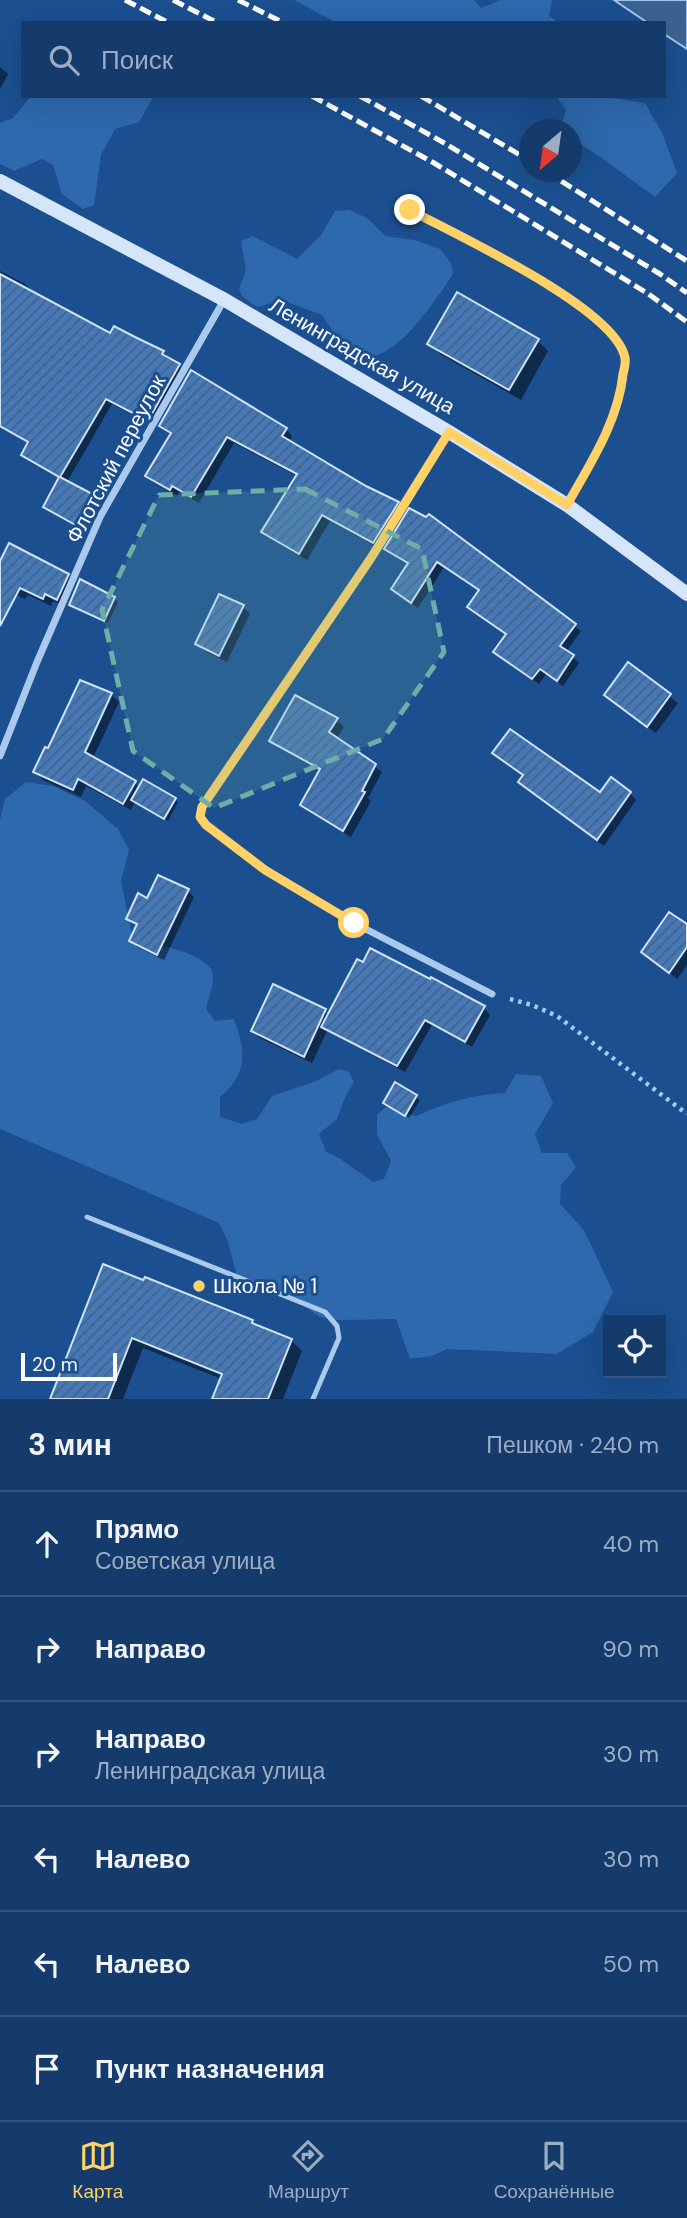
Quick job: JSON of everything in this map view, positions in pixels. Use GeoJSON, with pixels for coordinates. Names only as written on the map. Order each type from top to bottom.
{"type":"FeatureCollection","features":[{"type":"Feature","properties":{"kind":"main road","name":"Ленинградская улица"},"geometry":{"type":"LineString","coordinates":[[0,181],[225,300],[449,432],[567,505],[687,594]]}},
{"type":"Feature","properties":{"kind":"street","name":"Флотский переулок"},"geometry":{"type":"LineString","coordinates":[[0,756],[37,662],[100,517],[225,300]]}},
{"type":"Feature","properties":{"kind":"street"},"geometry":{"type":"LineString","coordinates":[[449,432],[371,558],[202,807],[200,817],[206,825],[265,870],[354,923],[492,994]]}},
{"type":"Feature","properties":{"kind":"lane"},"geometry":{"type":"LineString","coordinates":[[410,210],[564,293],[609,329],[625,358],[621,398],[599,447],[567,505]]}},
{"type":"Feature","properties":{"kind":"lane"},"geometry":{"type":"LineString","coordinates":[[87,1217],[325,1312],[337,1326],[339,1338],[313,1399]]}},
{"type":"Feature","properties":{"kind":"path"},"geometry":{"type":"LineString","coordinates":[[492,994],[532,1005],[557,1016],[687,1114]]}},
{"type":"Feature","properties":{"kind":"highlighted area"},"geometry":{"type":"Polygon","coordinates":[[[305,489],[422,549],[444,652],[383,739],[214,808],[133,751],[102,610],[159,495],[305,489]]]}},
{"type":"Feature","properties":{"kind":"shaded area"},"geometry":{"type":"Polygon","coordinates":[[[294,0],[474,0],[481,8],[501,0],[552,0],[549,16],[557,21],[333,21],[294,0]]]}},
{"type":"Feature","properties":{"kind":"shaded area"},"geometry":{"type":"Polygon","coordinates":[[[614,0],[687,0],[687,49],[666,35],[666,21],[645,21],[614,0]]]}},
{"type":"Feature","properties":{"kind":"shaded area"},"geometry":{"type":"Polygon","coordinates":[[[29,98],[153,98],[139,122],[115,129],[101,155],[94,205],[83,209],[62,194],[53,165],[42,159],[14,171],[0,164],[0,123],[13,118],[29,98]]]}},
{"type":"Feature","properties":{"kind":"shaded area"},"geometry":{"type":"Polygon","coordinates":[[[557,98],[612,98],[645,103],[662,133],[677,173],[655,197],[582,145],[582,119],[563,119],[566,110],[557,98]]]}},
{"type":"Feature","properties":{"kind":"shaded area"},"geometry":{"type":"Polygon","coordinates":[[[349,210],[367,218],[385,236],[415,240],[440,249],[451,263],[453,274],[422,317],[394,346],[380,354],[353,362],[322,315],[282,300],[257,307],[242,296],[239,289],[246,270],[241,241],[253,236],[297,259],[321,235],[335,211],[349,210]]]}},
{"type":"Feature","properties":{"kind":"shaded area"},"geometry":{"type":"Polygon","coordinates":[[[26,782],[53,786],[85,801],[118,829],[129,850],[121,881],[133,940],[179,950],[202,960],[209,967],[213,979],[206,1009],[215,1021],[234,1019],[242,1052],[236,1080],[220,1097],[220,1117],[242,1124],[257,1119],[272,1096],[316,1081],[339,1069],[349,1072],[354,1082],[337,1119],[319,1134],[326,1152],[373,1182],[384,1179],[391,1161],[377,1134],[377,1115],[386,1107],[416,1116],[460,1100],[505,1093],[516,1074],[541,1076],[553,1103],[535,1134],[542,1153],[567,1153],[576,1167],[561,1185],[560,1204],[584,1230],[613,1292],[593,1332],[557,1354],[447,1349],[432,1356],[410,1359],[396,1319],[338,1320],[320,1317],[286,1294],[268,1293],[237,1276],[228,1242],[219,1223],[0,1129],[0,820],[5,799],[26,782]]]}},
{"type":"Feature","properties":{"kind":"building"},"geometry":{"type":"Polygon","coordinates":[[[0,274],[110,333],[114,326],[164,351],[162,354],[180,364],[148,421],[106,399],[60,477],[96,496],[79,527],[43,507],[59,477],[21,455],[28,442],[0,426],[0,274]]]}},
{"type":"Feature","properties":{"kind":"building"},"geometry":{"type":"Polygon","coordinates":[[[457,292],[539,339],[509,390],[427,344],[457,292]]]}},
{"type":"Feature","properties":{"kind":"building"},"geometry":{"type":"Polygon","coordinates":[[[191,370],[287,428],[282,436],[366,486],[399,502],[373,543],[322,515],[299,554],[261,532],[297,474],[227,437],[191,497],[172,486],[170,490],[145,476],[171,433],[159,426],[191,370]]]}},
{"type":"Feature","properties":{"kind":"building"},"geometry":{"type":"Polygon","coordinates":[[[409,508],[426,517],[429,514],[576,624],[560,646],[574,655],[557,681],[540,669],[532,679],[493,652],[506,634],[467,607],[479,590],[437,562],[411,603],[391,589],[408,563],[384,549],[409,508]]]}},
{"type":"Feature","properties":{"kind":"building"},"geometry":{"type":"Polygon","coordinates":[[[9,543],[69,574],[57,600],[45,594],[43,599],[20,588],[0,626],[0,561],[9,543]]]}},
{"type":"Feature","properties":{"kind":"building"},"geometry":{"type":"Polygon","coordinates":[[[80,579],[115,597],[104,621],[69,605],[80,579]]]}},
{"type":"Feature","properties":{"kind":"building"},"geometry":{"type":"Polygon","coordinates":[[[219,594],[244,605],[219,656],[195,644],[219,594]]]}},
{"type":"Feature","properties":{"kind":"building"},"geometry":{"type":"Polygon","coordinates":[[[628,662],[671,694],[647,727],[604,695],[628,662]]]}},
{"type":"Feature","properties":{"kind":"building"},"geometry":{"type":"Polygon","coordinates":[[[80,680],[112,693],[85,752],[136,781],[123,804],[78,779],[73,790],[33,772],[45,747],[48,748],[80,680]]]}},
{"type":"Feature","properties":{"kind":"building"},"geometry":{"type":"Polygon","coordinates":[[[295,695],[338,718],[329,732],[376,764],[362,791],[365,792],[343,831],[300,805],[320,769],[269,741],[295,695]]]}},
{"type":"Feature","properties":{"kind":"building"},"geometry":{"type":"Polygon","coordinates":[[[510,729],[600,792],[611,777],[631,792],[597,840],[518,782],[523,775],[492,753],[510,729]]]}},
{"type":"Feature","properties":{"kind":"building"},"geometry":{"type":"Polygon","coordinates":[[[143,779],[176,798],[164,819],[131,800],[143,779]]]}},
{"type":"Feature","properties":{"kind":"building"},"geometry":{"type":"Polygon","coordinates":[[[158,875],[189,889],[157,955],[129,941],[137,924],[126,919],[138,893],[147,898],[158,875]]]}},
{"type":"Feature","properties":{"kind":"building"},"geometry":{"type":"Polygon","coordinates":[[[669,912],[687,924],[687,947],[669,973],[641,952],[669,912]]]}},
{"type":"Feature","properties":{"kind":"building"},"geometry":{"type":"Polygon","coordinates":[[[370,948],[485,1006],[465,1042],[425,1020],[397,1066],[321,1027],[357,959],[363,962],[370,948]]]}},
{"type":"Feature","properties":{"kind":"building"},"geometry":{"type":"Polygon","coordinates":[[[273,984],[326,1009],[304,1057],[251,1031],[273,984]]]}},
{"type":"Feature","properties":{"kind":"building"},"geometry":{"type":"Polygon","coordinates":[[[395,1082],[417,1095],[405,1116],[383,1103],[395,1082]]]}},
{"type":"Feature","properties":{"kind":"building"},"geometry":{"type":"Polygon","coordinates":[[[103,1264],[143,1280],[145,1277],[253,1320],[252,1323],[292,1339],[268,1399],[212,1399],[222,1374],[132,1338],[108,1399],[50,1399],[103,1264]]]}},
{"type":"Feature","properties":{"kind":"railway"},"geometry":{"type":"LineString","coordinates":[[125,0],[165,21]]}},
{"type":"Feature","properties":{"kind":"railway"},"geometry":{"type":"LineString","coordinates":[[173,0],[214,21]]}},
{"type":"Feature","properties":{"kind":"railway"},"geometry":{"type":"LineString","coordinates":[[238,0],[280,21]]}},
{"type":"Feature","properties":{"kind":"railway"},"geometry":{"type":"LineString","coordinates":[[316,98],[434,163],[647,293],[687,322]]}},
{"type":"Feature","properties":{"kind":"railway"},"geometry":{"type":"LineString","coordinates":[[364,98],[446,144],[687,293]]}},
{"type":"Feature","properties":{"kind":"railway"},"geometry":{"type":"LineString","coordinates":[[424,98],[519,154]]}},
{"type":"Feature","properties":{"kind":"railway"},"geometry":{"type":"LineString","coordinates":[[563,182],[687,261]]}},
{"type":"Feature","properties":{"kind":"place","name":"Школа № 1"},"geometry":{"type":"Point","coordinates":[199,1286]}},
{"type":"Feature","properties":{"kind":"route"},"geometry":{"type":"LineString","coordinates":[[354,923],[265,870],[206,825],[200,817],[202,807],[371,558],[449,432],[567,505],[599,447],[621,398],[625,358],[609,329],[564,293],[410,210]]}}]}
